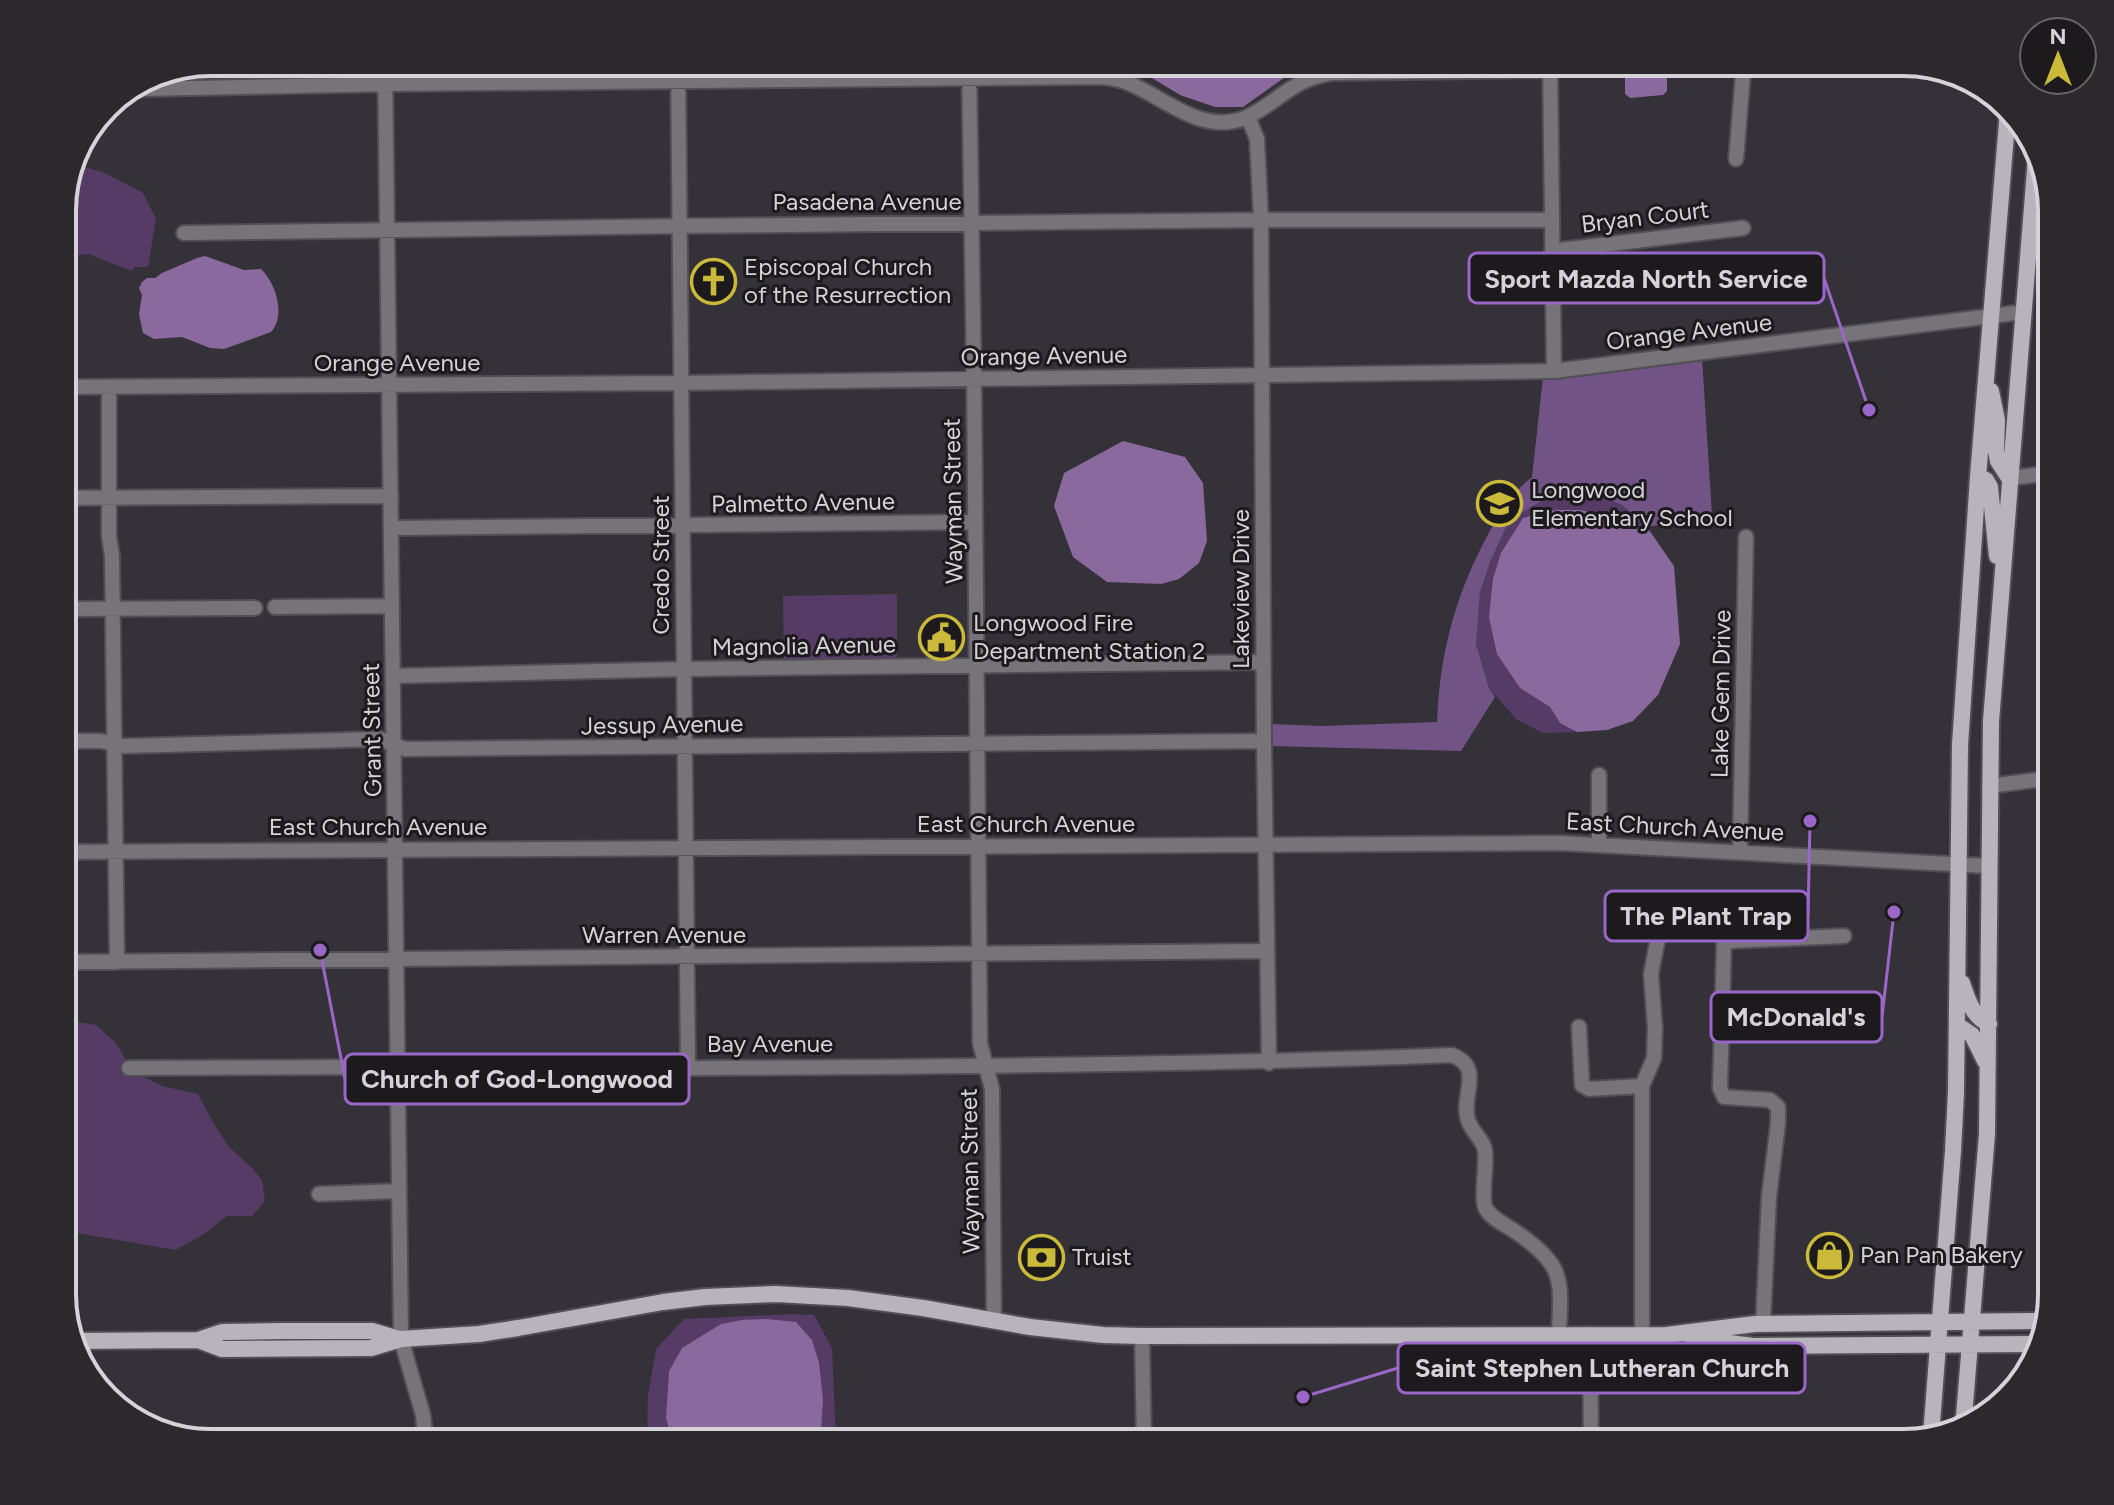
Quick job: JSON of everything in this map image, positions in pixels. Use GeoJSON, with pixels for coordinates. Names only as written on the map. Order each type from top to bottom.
{"type":"FeatureCollection","features":[{"type":"Feature","properties":{"kind":"main road"},"geometry":{"type":"LineString","coordinates":[[1932,1425],[1953,1151],[1960,745],[2007,126]]}},
{"type":"Feature","properties":{"kind":"main road"},"geometry":{"type":"LineString","coordinates":[[1964,1414],[1984,1191],[1989,1070],[1991,721],[2034,181]]}},
{"type":"Feature","properties":{"kind":"main road"},"geometry":{"type":"LineString","coordinates":[[1987,374],[1997,420],[1998,461],[2009,478]]}},
{"type":"Feature","properties":{"kind":"main road"},"geometry":{"type":"LineString","coordinates":[[1978,477],[1986,480],[1990,487],[2001,586]]}},
{"type":"Feature","properties":{"kind":"main road"},"geometry":{"type":"LineString","coordinates":[[1957,971],[1971,1007],[1980,1020],[1989,1024]]}},
{"type":"Feature","properties":{"kind":"main road"},"geometry":{"type":"LineString","coordinates":[[1957,1025],[1972,1035],[1989,1070]]}},
{"type":"Feature","properties":{"kind":"main road"},"geometry":{"type":"LineString","coordinates":[[85,1341],[198,1340],[222,1332],[361,1331],[401,1339],[489,1332],[641,1305],[739,1295],[848,1298],[1067,1332],[1142,1336],[1666,1335],[1763,1323],[2035,1321]]}},
{"type":"Feature","properties":{"kind":"main road"},"geometry":{"type":"LineString","coordinates":[[1666,1335],[1753,1346],[2028,1344]]}},
{"type":"Feature","properties":{"kind":"street","name":"Grant Street"},"geometry":{"type":"LineString","coordinates":[[385,76],[401,1339],[424,1429]]}},
{"type":"Feature","properties":{"kind":"street","name":"Credo Street"},"geometry":{"type":"LineString","coordinates":[[678,76],[688,1067]]}},
{"type":"Feature","properties":{"kind":"street"},"geometry":{"type":"LineString","coordinates":[[155,89],[1102,77],[1124,81],[1203,120],[1231,122],[1248,117],[1302,82],[1317,76]]}},
{"type":"Feature","properties":{"kind":"street"},"geometry":{"type":"LineString","coordinates":[[1550,76],[1554,371]]}},
{"type":"Feature","properties":{"kind":"street"},"geometry":{"type":"LineString","coordinates":[[1736,159],[1743,76]]}},
{"type":"Feature","properties":{"kind":"street","name":"Wayman Street"},"geometry":{"type":"LineString","coordinates":[[969,78],[980,1043],[992,1089],[994,1321]]}},
{"type":"Feature","properties":{"kind":"street","name":"Lakeview Drive"},"geometry":{"type":"LineString","coordinates":[[1248,117],[1257,139],[1261,220],[1269,1063]]}},
{"type":"Feature","properties":{"kind":"street","name":"Pasadena Avenue"},"geometry":{"type":"LineString","coordinates":[[184,233],[1261,220],[1552,220]]}},
{"type":"Feature","properties":{"kind":"street","name":"Bryan Court"},"geometry":{"type":"LineString","coordinates":[[1552,251],[1743,228]]}},
{"type":"Feature","properties":{"kind":"street","name":"Orange Avenue"},"geometry":{"type":"LineString","coordinates":[[76,387],[681,383],[1554,371],[2023,312]]}},
{"type":"Feature","properties":{"kind":"street"},"geometry":{"type":"LineString","coordinates":[[109,387],[117,962]]}},
{"type":"Feature","properties":{"kind":"street"},"geometry":{"type":"LineString","coordinates":[[2009,478],[2038,475]]}},
{"type":"Feature","properties":{"kind":"street"},"geometry":{"type":"LineString","coordinates":[[76,498],[391,496]]}},
{"type":"Feature","properties":{"kind":"street","name":"Palmetto Avenue"},"geometry":{"type":"LineString","coordinates":[[392,528],[975,522]]}},
{"type":"Feature","properties":{"kind":"street","name":"Lake Gem Drive"},"geometry":{"type":"LineString","coordinates":[[1740,852],[1746,537]]}},
{"type":"Feature","properties":{"kind":"street"},"geometry":{"type":"LineString","coordinates":[[275,607],[392,606]]}},
{"type":"Feature","properties":{"kind":"street"},"geometry":{"type":"LineString","coordinates":[[76,609],[255,608]]}},
{"type":"Feature","properties":{"kind":"street","name":"Magnolia Avenue"},"geometry":{"type":"LineString","coordinates":[[393,676],[1263,662]]}},
{"type":"Feature","properties":{"kind":"street","name":"Jessup Avenue"},"geometry":{"type":"LineString","coordinates":[[76,741],[101,741],[124,746],[380,739],[405,749],[1264,741]]}},
{"type":"Feature","properties":{"kind":"street"},"geometry":{"type":"LineString","coordinates":[[1599,775],[1599,844]]}},
{"type":"Feature","properties":{"kind":"street"},"geometry":{"type":"LineString","coordinates":[[1989,786],[2038,780]]}},
{"type":"Feature","properties":{"kind":"street","name":"East Church Avenue"},"geometry":{"type":"LineString","coordinates":[[76,852],[1599,844],[1988,866]]}},
{"type":"Feature","properties":{"kind":"street"},"geometry":{"type":"LineString","coordinates":[[1763,1323],[1769,1197],[1778,1107],[1770,1100],[1724,1097],[1720,1088],[1724,945],[1731,941],[1844,936]]}},
{"type":"Feature","properties":{"kind":"street"},"geometry":{"type":"LineString","coordinates":[[1642,1335],[1642,1086],[1654,1058],[1651,974],[1657,943]]}},
{"type":"Feature","properties":{"kind":"street","name":"Warren Avenue"},"geometry":{"type":"LineString","coordinates":[[76,962],[1266,951]]}},
{"type":"Feature","properties":{"kind":"street"},"geometry":{"type":"LineString","coordinates":[[1579,1027],[1582,1085],[1589,1089],[1642,1086]]}},
{"type":"Feature","properties":{"kind":"street","name":"Bay Avenue"},"geometry":{"type":"LineString","coordinates":[[129,1068],[386,1067],[408,1071],[1269,1063],[1452,1055],[1463,1059],[1469,1069],[1466,1116],[1471,1130],[1485,1148],[1485,1206],[1495,1219],[1543,1255],[1556,1271],[1559,1335]]}},
{"type":"Feature","properties":{"kind":"street"},"geometry":{"type":"LineString","coordinates":[[319,1194],[398,1191]]}},
{"type":"Feature","properties":{"kind":"street"},"geometry":{"type":"LineString","coordinates":[[1590,1334],[1591,1429]]}},
{"type":"Feature","properties":{"kind":"street"},"geometry":{"type":"LineString","coordinates":[[1142,1336],[1144,1429]]}},
{"type":"Feature","properties":{"kind":"shaded area"},"geometry":{"type":"Polygon","coordinates":[[[1149,76],[1287,76],[1243,107],[1215,107],[1180,95],[1149,76]]]}},
{"type":"Feature","properties":{"kind":"shaded area"},"geometry":{"type":"Polygon","coordinates":[[[1625,76],[1667,76],[1667,91],[1663,95],[1630,98],[1625,94],[1625,76]]]}},
{"type":"Feature","properties":{"kind":"shaded area"},"geometry":{"type":"Polygon","coordinates":[[[84,167],[103,172],[143,193],[156,219],[148,267],[134,267],[132,271],[88,254],[76,255],[76,202],[84,167]]]}},
{"type":"Feature","properties":{"kind":"shaded area"},"geometry":{"type":"Polygon","coordinates":[[[205,256],[244,270],[261,269],[271,282],[277,300],[278,317],[271,332],[224,349],[210,348],[182,337],[154,339],[143,333],[139,314],[142,295],[139,288],[142,282],[205,256]]]}},
{"type":"Feature","properties":{"kind":"shaded area"},"geometry":{"type":"Polygon","coordinates":[[[1702,358],[1712,515],[1647,527],[1622,505],[1584,488],[1549,497],[1510,519],[1480,593],[1476,644],[1489,688],[1495,697],[1461,751],[1269,746],[1269,724],[1322,726],[1437,722],[1445,652],[1464,586],[1499,515],[1532,477],[1543,377],[1702,358]]]}},
{"type":"Feature","properties":{"kind":"shaded area"},"geometry":{"type":"Polygon","coordinates":[[[1123,441],[1185,457],[1203,483],[1207,541],[1199,563],[1179,579],[1161,584],[1107,582],[1073,557],[1054,506],[1064,473],[1123,441]]]}},
{"type":"Feature","properties":{"kind":"shaded area"},"geometry":{"type":"Polygon","coordinates":[[[1584,488],[1622,505],[1647,527],[1633,529],[1609,518],[1520,688],[1550,707],[1560,723],[1577,732],[1543,733],[1516,719],[1489,688],[1476,644],[1480,593],[1510,519],[1549,497],[1584,488]]]}},
{"type":"Feature","properties":{"kind":"shaded area"},"geometry":{"type":"Polygon","coordinates":[[[1556,510],[1581,510],[1633,529],[1647,527],[1674,566],[1680,644],[1658,695],[1633,721],[1607,730],[1577,732],[1560,723],[1550,707],[1520,688],[1497,654],[1489,617],[1493,579],[1501,553],[1523,518],[1556,510]]]}},
{"type":"Feature","properties":{"kind":"shaded area"},"geometry":{"type":"Polygon","coordinates":[[[897,594],[897,661],[784,662],[783,596],[897,594]]]}},
{"type":"Feature","properties":{"kind":"shaded area"},"geometry":{"type":"Polygon","coordinates":[[[76,1022],[96,1025],[116,1043],[127,1062],[124,1062],[124,1073],[136,1073],[162,1086],[198,1094],[229,1147],[262,1180],[265,1201],[252,1216],[227,1216],[176,1250],[76,1233],[76,1022]]]}},
{"type":"Feature","properties":{"kind":"shaded area"},"geometry":{"type":"Polygon","coordinates":[[[814,1315],[832,1348],[836,1429],[818,1429],[682,1348],[669,1371],[666,1418],[669,1429],[647,1429],[648,1396],[656,1349],[684,1319],[814,1315]]]}},
{"type":"Feature","properties":{"kind":"shaded area"},"geometry":{"type":"Polygon","coordinates":[[[742,1320],[796,1322],[812,1340],[819,1363],[823,1400],[821,1429],[669,1429],[666,1418],[669,1371],[682,1348],[721,1324],[742,1320]]]}},
{"type":"Feature","properties":{"kind":"place","name":"Episcopal Church of the Resurrection"},"geometry":{"type":"Point","coordinates":[713,281]}},
{"type":"Feature","properties":{"kind":"place","name":"Sport Mazda North Service"},"geometry":{"type":"Point","coordinates":[1869,410]}},
{"type":"Feature","properties":{"kind":"place","name":"Longwood Elementary School"},"geometry":{"type":"Point","coordinates":[1500,504]}},
{"type":"Feature","properties":{"kind":"place","name":"Longwood Fire Department Station 2"},"geometry":{"type":"Point","coordinates":[942,637]}},
{"type":"Feature","properties":{"kind":"place","name":"The Plant Trap"},"geometry":{"type":"Point","coordinates":[1810,821]}},
{"type":"Feature","properties":{"kind":"place","name":"McDonald's"},"geometry":{"type":"Point","coordinates":[1894,912]}},
{"type":"Feature","properties":{"kind":"place","name":"Church of God-Longwood"},"geometry":{"type":"Point","coordinates":[320,950]}},
{"type":"Feature","properties":{"kind":"place","name":"Pan Pan Bakery"},"geometry":{"type":"Point","coordinates":[1829,1255]}},
{"type":"Feature","properties":{"kind":"place","name":"Truist"},"geometry":{"type":"Point","coordinates":[1041,1257]}},
{"type":"Feature","properties":{"kind":"place","name":"Saint Stephen Lutheran Church"},"geometry":{"type":"Point","coordinates":[1303,1397]}}]}
